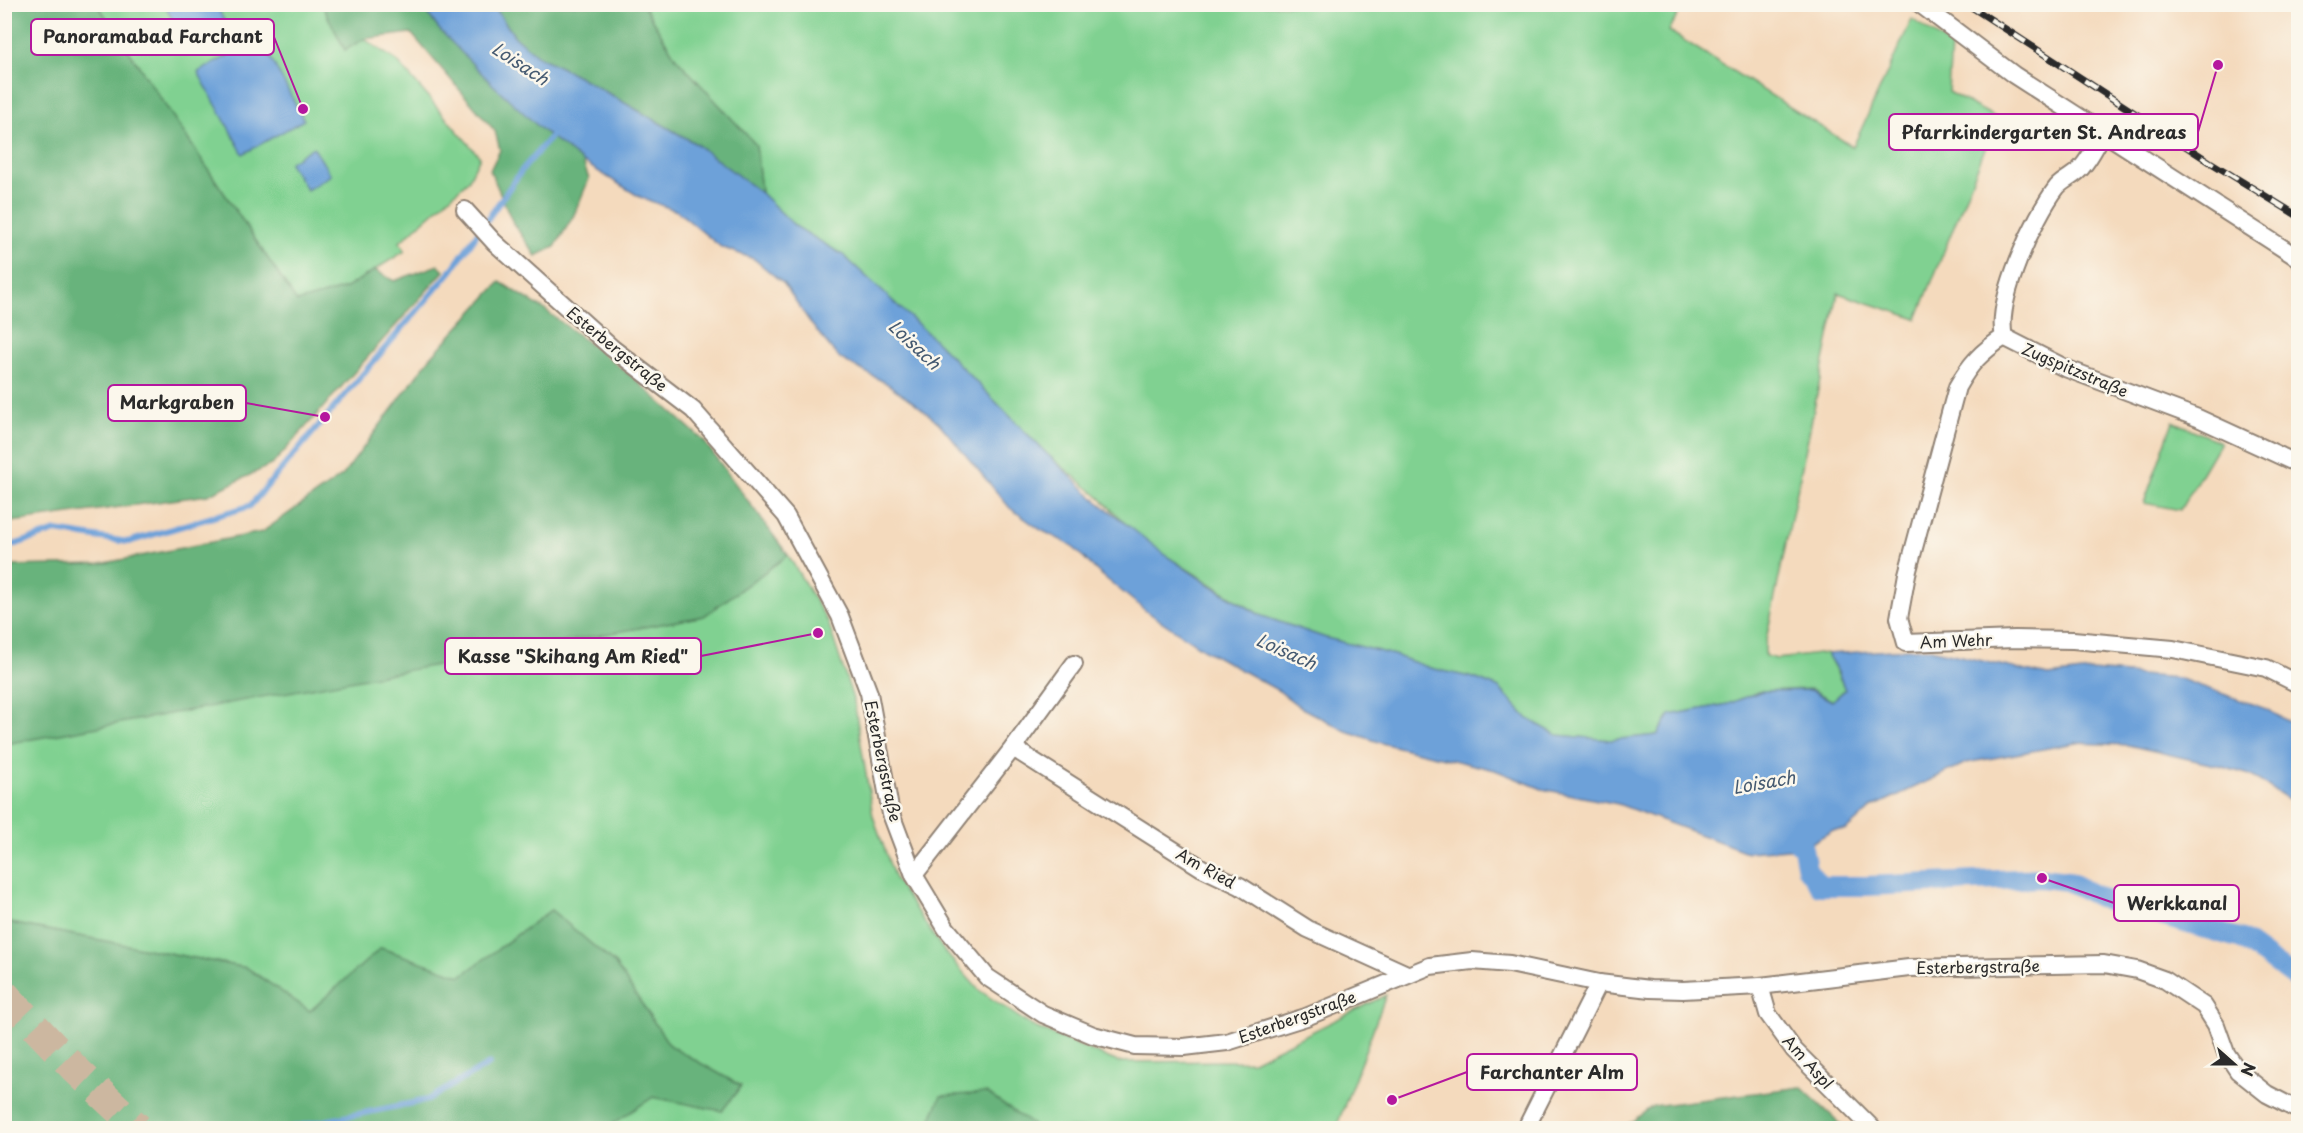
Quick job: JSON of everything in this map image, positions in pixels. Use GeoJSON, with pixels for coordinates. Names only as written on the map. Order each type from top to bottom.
{"type":"FeatureCollection","features":[{"type":"Feature","properties":{"kind":"street"},"geometry":{"type":"LineString","coordinates":[[1920,4],[2014,75],[2298,258]]}},
{"type":"Feature","properties":{"kind":"street","name":"Zugspitzstraße"},"geometry":{"type":"LineString","coordinates":[[2104,132],[2082,168],[2059,184],[2041,210],[2019,261],[2005,303],[2001,326],[2004,338],[2065,368],[2198,418],[2298,464]]}},
{"type":"Feature","properties":{"kind":"street","name":"Esterbergstraße"},"geometry":{"type":"LineString","coordinates":[[465,210],[495,242],[612,348],[693,410],[786,516],[840,616],[869,693],[891,814],[914,875],[946,928],[987,977],[1043,1014],[1093,1035],[1135,1046],[1184,1047],[1227,1042],[1306,1017],[1430,966],[1472,961],[1510,964],[1599,982],[1672,990],[1760,986],[1910,968],[2104,964],[2137,970],[2165,980],[2204,1006],[2216,1025],[2226,1053],[2238,1071],[2267,1094],[2298,1110]]}},
{"type":"Feature","properties":{"kind":"street","name":"Am Wehr"},"geometry":{"type":"LineString","coordinates":[[2004,338],[1985,350],[1970,366],[1957,387],[1907,574],[1899,618],[1906,643],[2015,639],[2073,640],[2174,649],[2266,668],[2298,684]]}},
{"type":"Feature","properties":{"kind":"street"},"geometry":{"type":"LineString","coordinates":[[914,875],[1013,748],[1074,664]]}},
{"type":"Feature","properties":{"kind":"street","name":"Am Ried"},"geometry":{"type":"LineString","coordinates":[[1013,748],[1202,868],[1240,886],[1308,929],[1407,974]]}},
{"type":"Feature","properties":{"kind":"street"},"geometry":{"type":"LineString","coordinates":[[1526,1128],[1599,982]]}},
{"type":"Feature","properties":{"kind":"street","name":"Am Aspl"},"geometry":{"type":"LineString","coordinates":[[1760,986],[1768,1014],[1794,1050],[1872,1128]]}},
{"type":"Feature","properties":{"kind":"green space"},"geometry":{"type":"Polygon","coordinates":[[[4,5],[98,5],[297,302],[346,288],[375,270],[394,281],[438,265],[444,271],[273,464],[208,495],[5,523],[4,5]]]}},
{"type":"Feature","properties":{"kind":"green space"},"geometry":{"type":"Polygon","coordinates":[[[98,5],[322,5],[345,50],[364,39],[397,61],[480,157],[468,181],[400,242],[405,251],[346,288],[297,302],[98,5]]]}},
{"type":"Feature","properties":{"kind":"green space"},"geometry":{"type":"Polygon","coordinates":[[[322,5],[422,5],[438,28],[541,129],[583,162],[589,179],[574,215],[555,247],[536,256],[513,223],[490,170],[500,150],[495,131],[411,33],[364,39],[345,50],[322,5]]]}},
{"type":"Feature","properties":{"kind":"green space"},"geometry":{"type":"Polygon","coordinates":[[[493,5],[643,5],[676,58],[756,145],[761,193],[696,144],[578,76],[538,56],[515,37],[493,5]]]}},
{"type":"Feature","properties":{"kind":"green space"},"geometry":{"type":"Polygon","coordinates":[[[643,5],[1683,5],[1669,31],[1853,147],[1912,19],[1951,46],[1948,92],[1997,118],[1917,319],[1838,293],[1765,645],[1765,656],[1777,659],[1827,653],[1845,689],[1833,701],[1811,689],[1761,691],[1728,704],[1670,715],[1657,735],[1611,740],[1557,735],[1528,719],[1499,688],[1474,678],[1430,668],[1394,655],[1326,638],[1262,616],[1168,557],[1126,524],[1100,498],[1046,453],[938,343],[843,255],[795,226],[761,193],[756,145],[676,58],[643,5]]]}},
{"type":"Feature","properties":{"kind":"green space"},"geometry":{"type":"Polygon","coordinates":[[[500,282],[544,309],[630,375],[703,440],[788,555],[704,616],[5,744],[5,566],[100,564],[262,532],[343,475],[430,358],[500,282]]]}},
{"type":"Feature","properties":{"kind":"green space"},"geometry":{"type":"Polygon","coordinates":[[[2173,421],[2220,442],[2180,510],[2144,503],[2173,421]]]}},
{"type":"Feature","properties":{"kind":"green space"},"geometry":{"type":"Polygon","coordinates":[[[788,555],[828,622],[854,702],[873,816],[895,879],[944,951],[979,990],[1032,1026],[1118,1062],[1253,1061],[1386,995],[1336,1128],[1037,1128],[942,1096],[927,1128],[611,1128],[613,1123],[653,1097],[722,1111],[741,1086],[670,1046],[615,964],[551,910],[461,976],[381,948],[310,1011],[247,968],[5,922],[5,743],[704,616],[788,555]]]}},
{"type":"Feature","properties":{"kind":"green space"},"geometry":{"type":"Polygon","coordinates":[[[551,910],[615,964],[670,1046],[741,1086],[722,1111],[653,1097],[614,1123],[611,1128],[5,1128],[5,922],[247,968],[310,1011],[381,948],[461,976],[551,910]]]}},
{"type":"Feature","properties":{"kind":"green space"},"geometry":{"type":"Polygon","coordinates":[[[1801,1087],[1845,1128],[1623,1128],[1653,1106],[1801,1087]]]}},
{"type":"Feature","properties":{"kind":"green space"},"geometry":{"type":"Polygon","coordinates":[[[987,1093],[1037,1128],[927,1128],[941,1096],[987,1093]]]}},
{"type":"Feature","properties":{"kind":"water"},"geometry":{"type":"Polygon","coordinates":[[[165,5],[216,5],[228,28],[188,49],[165,5]]]}},
{"type":"Feature","properties":{"kind":"water","name":"Loisach"},"geometry":{"type":"Polygon","coordinates":[[[422,5],[493,5],[515,37],[538,56],[578,76],[696,144],[761,193],[795,226],[843,255],[938,343],[1046,453],[1097,501],[1168,557],[1262,616],[1326,638],[1394,655],[1430,668],[1474,678],[1499,688],[1528,719],[1557,735],[1611,740],[1657,735],[1670,715],[1728,704],[1762,691],[1811,690],[1832,701],[1845,690],[1827,654],[1926,648],[2048,676],[2091,671],[2178,678],[2266,709],[2298,727],[2298,805],[2250,775],[2219,766],[2128,745],[2076,743],[1966,763],[1873,807],[1846,830],[1833,830],[1803,848],[1747,852],[1618,804],[1542,789],[1495,770],[1385,744],[1346,731],[1300,707],[1279,691],[1203,649],[1146,611],[1098,572],[1071,545],[1041,530],[1010,508],[939,423],[886,383],[839,358],[812,325],[784,284],[754,259],[721,247],[677,211],[640,197],[583,162],[541,129],[491,83],[438,28],[422,5]]]}},
{"type":"Feature","properties":{"kind":"water"},"geometry":{"type":"Polygon","coordinates":[[[260,38],[304,120],[243,154],[198,72],[260,38]]]}},
{"type":"Feature","properties":{"kind":"water"},"geometry":{"type":"Polygon","coordinates":[[[313,147],[331,175],[307,190],[289,163],[313,147]]]}},
{"type":"Feature","properties":{"kind":"waterway"},"geometry":{"type":"LineString","coordinates":[[4,548],[56,531],[128,542],[250,506],[451,271],[522,170],[555,132]]}},
{"type":"Feature","properties":{"kind":"waterway"},"geometry":{"type":"LineString","coordinates":[[1785,830],[1803,848],[1807,869],[1820,886],[2042,878],[2067,881],[2107,901],[2242,939],[2298,980]]}},
{"type":"Feature","properties":{"kind":"waterway"},"geometry":{"type":"LineString","coordinates":[[291,1128],[427,1100],[489,1064]]}},
{"type":"Feature","properties":{"kind":"waterway"},"geometry":{"type":"LineString","coordinates":[[217,1128],[233,1128]]}},
{"type":"Feature","properties":{"kind":"tunnel"},"geometry":{"type":"LineString","coordinates":[[4,994],[75,1069],[138,1128]]}},
{"type":"Feature","properties":{"kind":"railway"},"geometry":{"type":"LineString","coordinates":[[1967,4],[2210,162],[2298,216]]}},
{"type":"Feature","properties":{"kind":"place","name":"Pfarrkindergarten St. Andreas"},"geometry":{"type":"Point","coordinates":[2218,65]}},
{"type":"Feature","properties":{"kind":"place","name":"Panoramabad Farchant"},"geometry":{"type":"Point","coordinates":[303,109]}},
{"type":"Feature","properties":{"kind":"place","name":"Markgraben"},"geometry":{"type":"Point","coordinates":[325,417]}},
{"type":"Feature","properties":{"kind":"place","name":"Kasse \"Skihang Am Ried\""},"geometry":{"type":"Point","coordinates":[818,633]}},
{"type":"Feature","properties":{"kind":"place","name":"Werkkanal"},"geometry":{"type":"Point","coordinates":[2042,878]}},
{"type":"Feature","properties":{"kind":"place","name":"Farchanter Alm"},"geometry":{"type":"Point","coordinates":[1392,1100]}}]}
